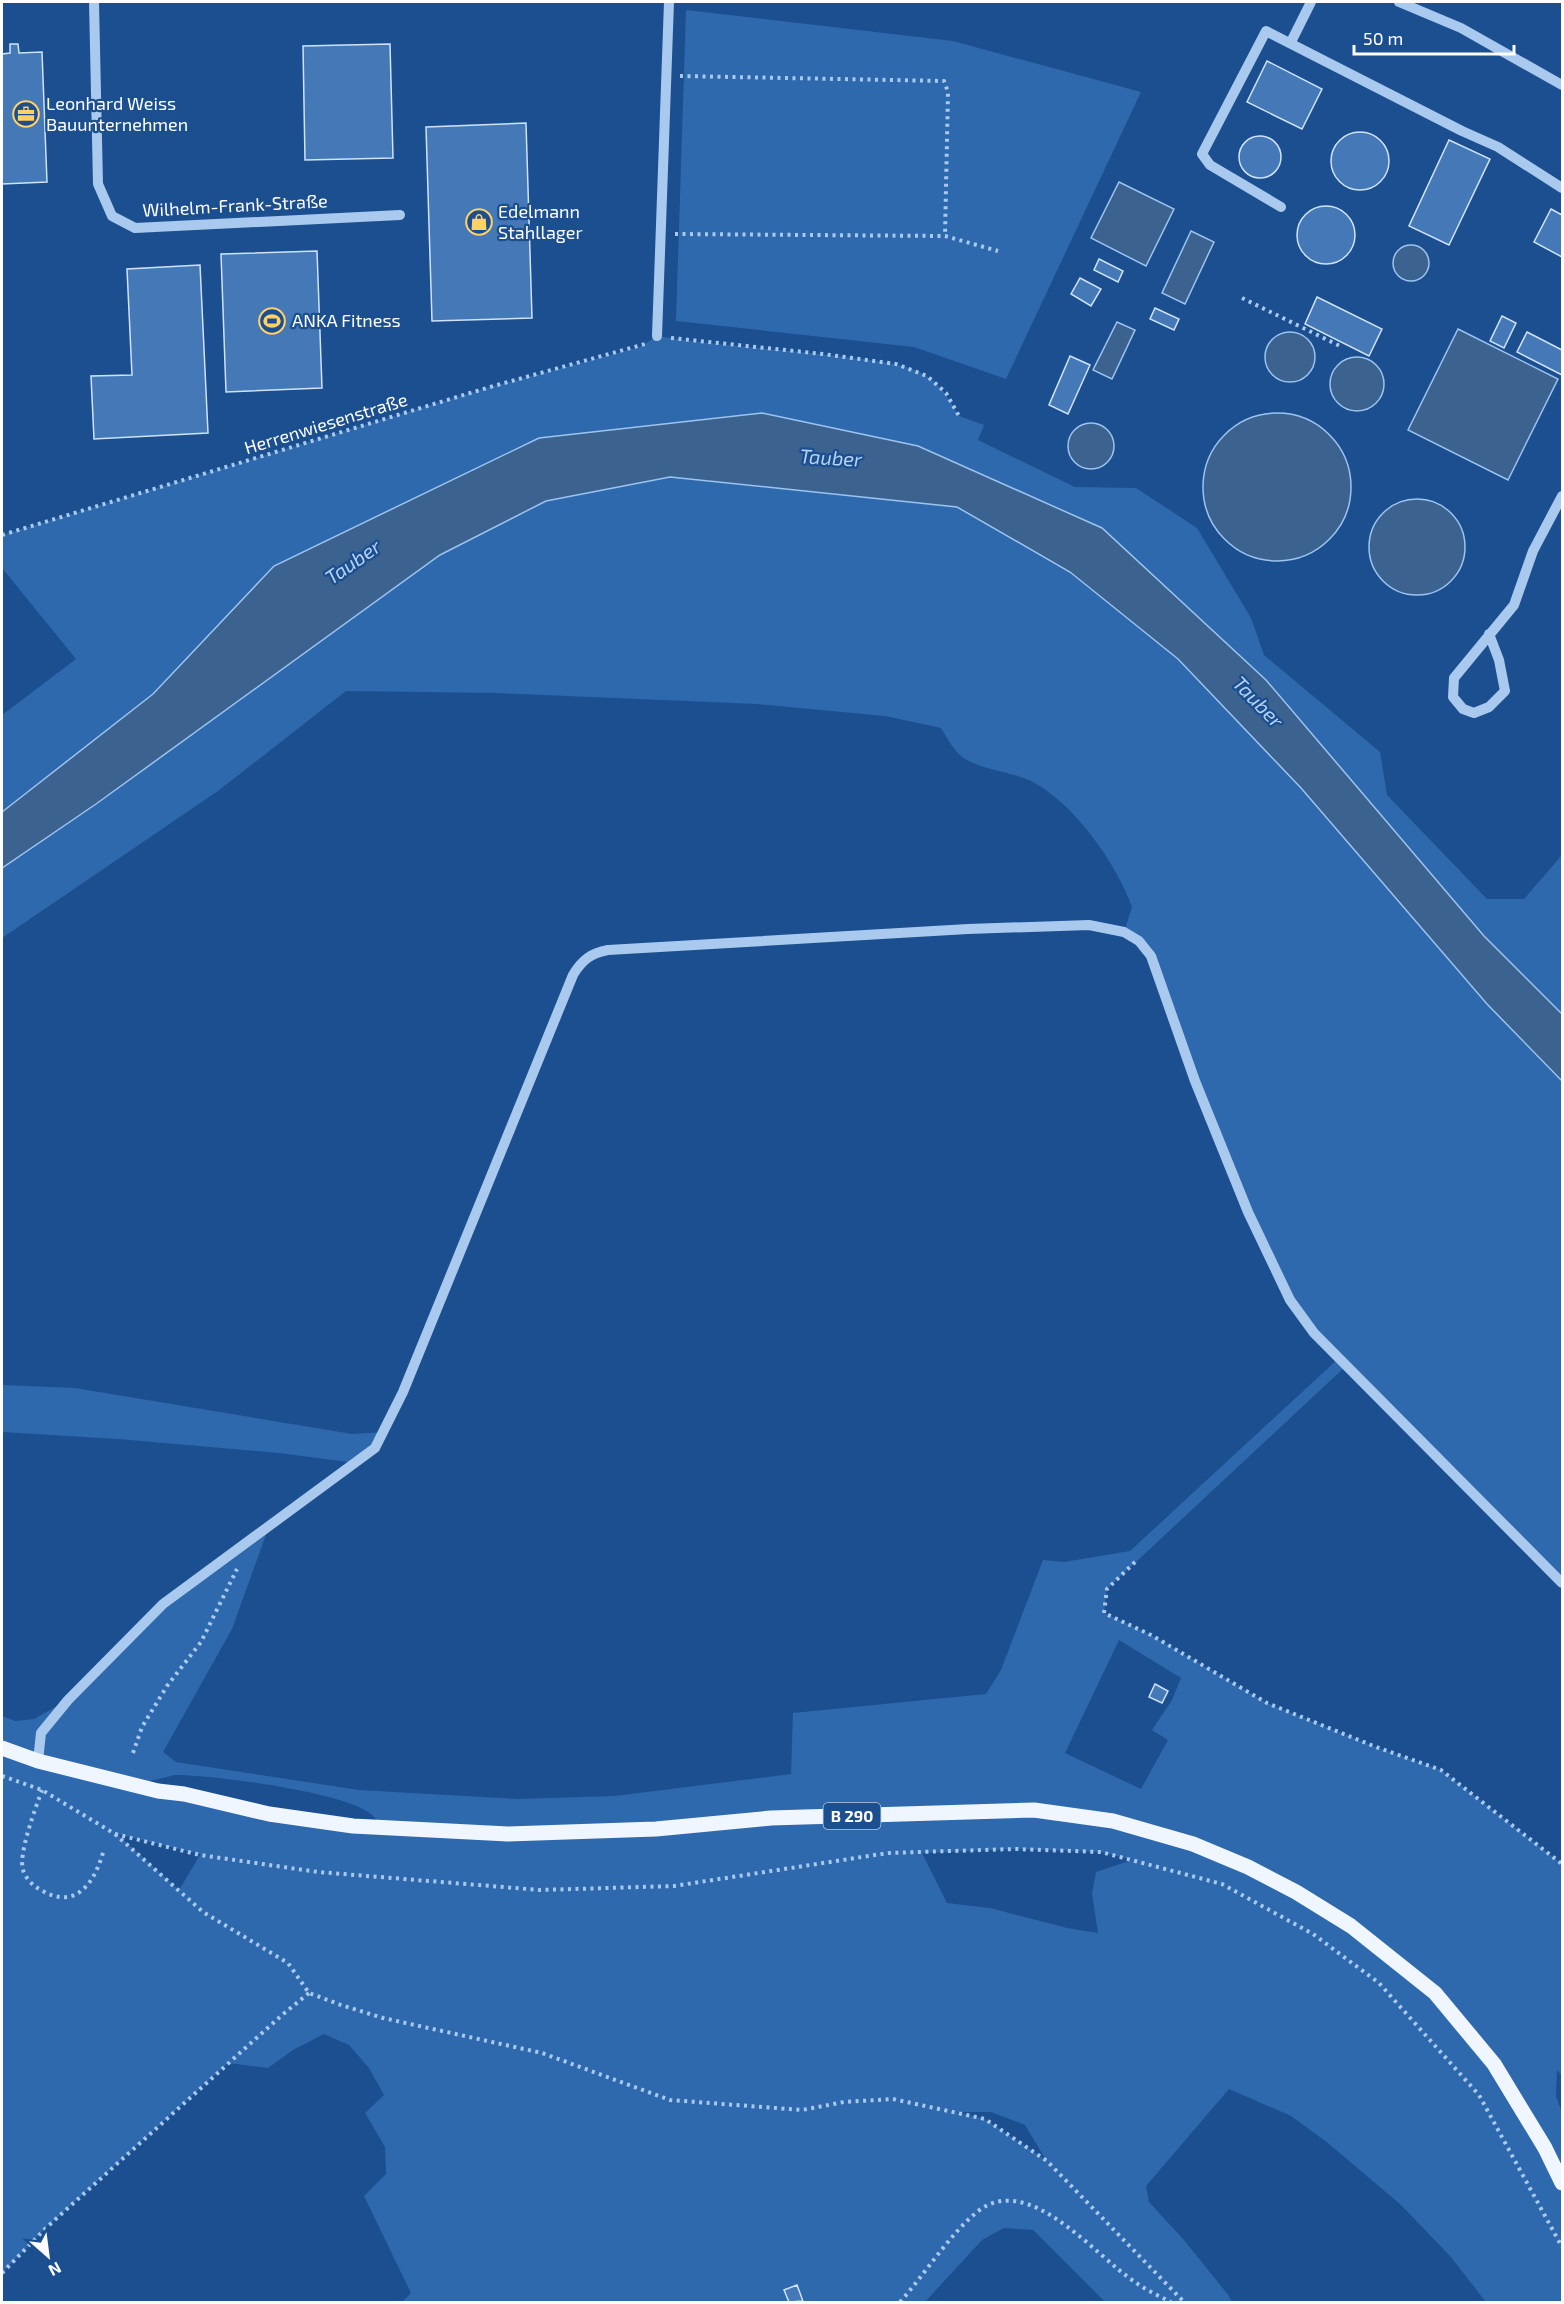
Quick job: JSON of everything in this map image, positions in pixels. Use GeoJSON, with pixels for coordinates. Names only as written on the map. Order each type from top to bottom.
{"type":"FeatureCollection","features":[{"type":"Feature","properties":{"kind":"main road","name":"B 290"},"geometry":{"type":"LineString","coordinates":[[2,1748],[38,1761],[158,1791],[184,1794],[269,1814],[353,1826],[508,1834],[656,1829],[771,1818],[1034,1809],[1113,1821],[1193,1844],[1248,1867],[1287,1887],[1351,1926],[1435,1993],[1494,2064],[1545,2148],[1563,2183]]}},
{"type":"Feature","properties":{"kind":"street","name":"Wilhelm-Frank-Straße"},"geometry":{"type":"LineString","coordinates":[[94,2],[98,184],[112,216],[135,228],[400,215]]}},
{"type":"Feature","properties":{"kind":"street"},"geometry":{"type":"LineString","coordinates":[[657,336],[669,2]]}},
{"type":"Feature","properties":{"kind":"street"},"geometry":{"type":"LineString","coordinates":[[1291,42],[1311,2]]}},
{"type":"Feature","properties":{"kind":"street"},"geometry":{"type":"LineString","coordinates":[[1399,2],[1461,28],[1563,86]]}},
{"type":"Feature","properties":{"kind":"street"},"geometry":{"type":"LineString","coordinates":[[1281,207],[1210,165],[1202,154],[1266,31],[1453,127],[1498,147],[1563,188]]}},
{"type":"Feature","properties":{"kind":"street"},"geometry":{"type":"LineString","coordinates":[[1489,634],[1499,660],[1505,691],[1489,707],[1474,713],[1463,709],[1453,697],[1454,678],[1489,634],[1514,605],[1533,551],[1563,496]]}},
{"type":"Feature","properties":{"kind":"street"},"geometry":{"type":"LineString","coordinates":[[38,1761],[41,1733],[68,1700],[163,1604],[375,1448],[403,1392],[573,975],[586,958],[594,952],[608,950],[968,929],[1089,925],[1124,932],[1139,941],[1151,957],[1195,1081],[1248,1212],[1290,1300],[1314,1334],[1563,1583]]}},
{"type":"Feature","properties":{"kind":"path"},"geometry":{"type":"LineString","coordinates":[[667,76],[944,81],[948,92],[945,236]]}},
{"type":"Feature","properties":{"kind":"path"},"geometry":{"type":"LineString","coordinates":[[662,233],[945,236],[998,251]]}},
{"type":"Feature","properties":{"kind":"path"},"geometry":{"type":"LineString","coordinates":[[1242,298],[1342,347]]}},
{"type":"Feature","properties":{"kind":"path"},"geometry":{"type":"LineString","coordinates":[[657,336],[690,342],[823,354],[896,364],[927,376],[946,393],[959,416]]}},
{"type":"Feature","properties":{"kind":"path","name":"Herrenwiesenstraße"},"geometry":{"type":"LineString","coordinates":[[2,535],[490,387],[640,347],[657,336]]}},
{"type":"Feature","properties":{"kind":"path"},"geometry":{"type":"LineString","coordinates":[[133,1753],[142,1727],[167,1686],[201,1642],[251,1541]]}},
{"type":"Feature","properties":{"kind":"path"},"geometry":{"type":"LineString","coordinates":[[1135,1563],[1107,1589],[1104,1613],[1151,1635],[1268,1703],[1376,1747],[1441,1770],[1563,1864]]}},
{"type":"Feature","properties":{"kind":"path"},"geometry":{"type":"LineString","coordinates":[[2,1776],[42,1790],[116,1834],[203,1912],[288,1963],[309,1993],[383,2018],[542,2053],[670,2100],[802,2110],[844,2102],[893,2099],[985,2119],[1047,2162],[1184,2302]]}},
{"type":"Feature","properties":{"kind":"path"},"geometry":{"type":"LineString","coordinates":[[42,1790],[24,1847],[23,1869],[33,1886],[52,1897],[76,1895],[89,1884],[99,1866],[104,1849]]}},
{"type":"Feature","properties":{"kind":"path"},"geometry":{"type":"LineString","coordinates":[[116,1834],[201,1855],[318,1872],[540,1890],[674,1886],[888,1853],[1015,1849],[1101,1852],[1222,1884],[1313,1934],[1378,1983],[1479,2095],[1563,2247]]}},
{"type":"Feature","properties":{"kind":"path"},"geometry":{"type":"LineString","coordinates":[[2,2273],[64,2211],[309,1993]]}},
{"type":"Feature","properties":{"kind":"path"},"geometry":{"type":"LineString","coordinates":[[900,2302],[955,2235],[978,2211],[995,2201],[1011,2199],[1024,2201],[1044,2211],[1135,2283],[1171,2302]]}},
{"type":"Feature","properties":{"kind":"shaded area"},"geometry":{"type":"Polygon","coordinates":[[[686,10],[953,41],[1141,92],[1006,379],[914,347],[676,321],[686,10]]]}},
{"type":"Feature","properties":{"kind":"shaded area"},"geometry":{"type":"Polygon","coordinates":[[[657,336],[872,360],[892,363],[920,372],[938,385],[959,416],[984,425],[978,440],[1075,487],[1136,488],[1197,528],[1251,618],[1264,655],[1380,752],[1387,795],[1487,899],[1524,899],[1562,855],[1562,1014],[1484,936],[1266,680],[1102,528],[762,413],[539,438],[274,566],[153,694],[2,812],[2,715],[76,659],[2,568],[2,535],[490,387],[640,347],[657,336]]]}},
{"type":"Feature","properties":{"kind":"shaded area"},"geometry":{"type":"Polygon","coordinates":[[[670,477],[958,507],[1070,572],[1178,659],[1301,788],[1487,1004],[1562,1081],[1562,1583],[1346,1366],[1107,1589],[1104,1613],[1151,1635],[1267,1703],[1376,1747],[1441,1770],[1562,1864],[1562,2076],[1557,2070],[1556,2096],[1562,2113],[1562,2302],[1486,2302],[1450,2256],[1401,2205],[1328,2143],[1291,2116],[1229,2089],[1146,2186],[1149,2202],[1184,2240],[1232,2302],[1105,2302],[1033,2230],[1004,2228],[982,2240],[925,2302],[805,2302],[797,2285],[784,2290],[789,2302],[402,2302],[411,2293],[364,2196],[386,2174],[385,2147],[365,2113],[384,2095],[369,2068],[349,2045],[324,2034],[293,2050],[268,2068],[228,2063],[47,2227],[2,2273],[2,1716],[15,1721],[34,1719],[68,1700],[163,1604],[268,1529],[232,1629],[163,1752],[176,1762],[359,1790],[517,1799],[615,1796],[791,1774],[793,1713],[986,1694],[1001,1670],[1043,1560],[1064,1562],[1130,1551],[1339,1358],[1290,1300],[1248,1212],[1151,957],[1124,932],[1132,907],[1105,854],[1078,820],[1048,792],[1024,778],[971,762],[954,748],[941,728],[885,716],[757,704],[497,693],[346,691],[218,791],[2,938],[2,868],[96,804],[440,555],[546,501],[670,477]],[[1119,1640],[1065,1753],[1141,1789],[1168,1740],[1152,1730],[1172,1700],[1181,1678],[1119,1640]],[[175,1775],[134,1785],[380,1827],[373,1816],[358,1807],[336,1799],[278,1786],[175,1775]],[[117,1834],[179,1890],[200,1854],[117,1834]],[[1015,1849],[922,1853],[947,1903],[990,1908],[1067,1928],[1098,1933],[1092,1894],[1096,1872],[1132,1860],[1101,1852],[1015,1849]],[[956,2112],[985,2119],[1046,2160],[1025,2125],[991,2112],[956,2112]]]}},
{"type":"Feature","properties":{"kind":"shaded area"},"geometry":{"type":"Polygon","coordinates":[[[2,1385],[75,1388],[352,1434],[384,1432],[356,1463],[279,1453],[2,1432],[2,1385]]]}},
{"type":"Feature","properties":{"kind":"water"},"geometry":{"type":"Polygon","coordinates":[[[1119,182],[1174,209],[1146,266],[1091,238],[1119,182]]]}},
{"type":"Feature","properties":{"kind":"water"},"geometry":{"type":"Polygon","coordinates":[[[1191,231],[1214,242],[1185,304],[1162,293],[1191,231]]]}},
{"type":"Feature","properties":{"kind":"water"},"geometry":{"type":"Polygon","coordinates":[[[1411,245],[1424,250],[1429,263],[1424,276],[1411,281],[1398,276],[1393,263],[1398,250],[1411,245]]]}},
{"type":"Feature","properties":{"kind":"water"},"geometry":{"type":"Polygon","coordinates":[[[1117,322],[1135,330],[1112,379],[1093,370],[1117,322]]]}},
{"type":"Feature","properties":{"kind":"water"},"geometry":{"type":"Polygon","coordinates":[[[1458,329],[1558,379],[1508,480],[1408,430],[1458,329]]]}},
{"type":"Feature","properties":{"kind":"water"},"geometry":{"type":"Polygon","coordinates":[[[1285,332],[1295,332],[1308,339],[1315,352],[1315,362],[1308,375],[1295,382],[1285,382],[1276,378],[1269,371],[1265,362],[1265,352],[1269,343],[1276,336],[1285,332]]]}},
{"type":"Feature","properties":{"kind":"water"},"geometry":{"type":"Polygon","coordinates":[[[1352,357],[1362,357],[1372,361],[1380,369],[1384,384],[1380,399],[1372,407],[1362,411],[1352,411],[1342,407],[1334,399],[1330,389],[1330,379],[1334,369],[1342,361],[1352,357]]]}},
{"type":"Feature","properties":{"kind":"water","name":"Tauber"},"geometry":{"type":"Polygon","coordinates":[[[762,413],[918,446],[1102,528],[1266,680],[1484,936],[1562,1014],[1562,1081],[1487,1004],[1301,788],[1178,659],[1070,572],[957,507],[670,477],[546,501],[440,555],[96,804],[2,868],[2,812],[153,694],[274,566],[539,438],[762,413]]]}},
{"type":"Feature","properties":{"kind":"water"},"geometry":{"type":"Polygon","coordinates":[[[1277,413],[1291,414],[1305,419],[1318,425],[1329,435],[1339,446],[1345,459],[1350,473],[1350,501],[1345,515],[1339,528],[1329,539],[1318,549],[1305,555],[1291,560],[1277,561],[1263,560],[1249,555],[1236,549],[1225,539],[1215,528],[1209,515],[1204,501],[1203,487],[1204,473],[1209,459],[1215,446],[1225,435],[1236,425],[1249,419],[1263,414],[1277,413]]]}},
{"type":"Feature","properties":{"kind":"water"},"geometry":{"type":"Polygon","coordinates":[[[1091,423],[1107,430],[1114,446],[1107,462],[1091,469],[1075,462],[1068,446],[1075,430],[1091,423]]]}},
{"type":"Feature","properties":{"kind":"water"},"geometry":{"type":"Polygon","coordinates":[[[1417,499],[1435,503],[1451,513],[1461,529],[1465,547],[1461,565],[1451,581],[1435,591],[1417,595],[1399,591],[1383,581],[1373,565],[1369,547],[1373,529],[1383,513],[1399,503],[1417,499]]]}},
{"type":"Feature","properties":{"kind":"building"},"geometry":{"type":"Polygon","coordinates":[[[10,44],[18,44],[19,53],[42,52],[47,182],[2,184],[2,54],[10,53],[10,44]]]}},
{"type":"Feature","properties":{"kind":"building"},"geometry":{"type":"Polygon","coordinates":[[[390,44],[393,158],[305,160],[303,46],[390,44]]]}},
{"type":"Feature","properties":{"kind":"building"},"geometry":{"type":"Polygon","coordinates":[[[1267,61],[1322,89],[1302,129],[1247,102],[1267,61]]]}},
{"type":"Feature","properties":{"kind":"building","name":"Edelmann Stahllager"},"geometry":{"type":"Polygon","coordinates":[[[526,123],[532,318],[432,321],[426,127],[526,123]]]}},
{"type":"Feature","properties":{"kind":"building"},"geometry":{"type":"Polygon","coordinates":[[[1360,132],[1371,134],[1384,145],[1389,161],[1387,172],[1376,185],[1360,190],[1349,188],[1336,177],[1331,161],[1333,150],[1344,137],[1360,132]]]}},
{"type":"Feature","properties":{"kind":"building"},"geometry":{"type":"Polygon","coordinates":[[[1260,136],[1275,142],[1281,157],[1275,172],[1260,178],[1245,172],[1239,157],[1245,142],[1260,136]]]}},
{"type":"Feature","properties":{"kind":"building"},"geometry":{"type":"Polygon","coordinates":[[[1449,140],[1490,159],[1449,245],[1409,226],[1449,140]]]}},
{"type":"Feature","properties":{"kind":"building"},"geometry":{"type":"Polygon","coordinates":[[[1326,206],[1337,208],[1350,219],[1355,235],[1353,246],[1342,259],[1326,264],[1315,262],[1302,251],[1297,235],[1299,224],[1310,211],[1326,206]]]}},
{"type":"Feature","properties":{"kind":"building"},"geometry":{"type":"Polygon","coordinates":[[[1551,209],[1562,215],[1562,257],[1534,242],[1551,209]]]}},
{"type":"Feature","properties":{"kind":"building","name":"ANKA Fitness"},"geometry":{"type":"Polygon","coordinates":[[[317,251],[322,388],[226,392],[221,254],[317,251]]]}},
{"type":"Feature","properties":{"kind":"building"},"geometry":{"type":"Polygon","coordinates":[[[1099,259],[1123,271],[1118,282],[1094,270],[1099,259]]]}},
{"type":"Feature","properties":{"kind":"building"},"geometry":{"type":"Polygon","coordinates":[[[200,265],[208,433],[94,439],[91,376],[132,375],[127,269],[200,265]]]}},
{"type":"Feature","properties":{"kind":"building"},"geometry":{"type":"Polygon","coordinates":[[[1080,278],[1101,289],[1091,306],[1071,294],[1080,278]]]}},
{"type":"Feature","properties":{"kind":"building"},"geometry":{"type":"Polygon","coordinates":[[[1317,297],[1382,329],[1369,356],[1305,324],[1317,297]]]}},
{"type":"Feature","properties":{"kind":"building"},"geometry":{"type":"Polygon","coordinates":[[[1155,308],[1179,319],[1174,330],[1150,319],[1155,308]]]}},
{"type":"Feature","properties":{"kind":"building"},"geometry":{"type":"Polygon","coordinates":[[[1502,316],[1516,323],[1504,348],[1490,341],[1502,316]]]}},
{"type":"Feature","properties":{"kind":"building"},"geometry":{"type":"Polygon","coordinates":[[[1527,332],[1562,350],[1562,375],[1517,352],[1527,332]]]}},
{"type":"Feature","properties":{"kind":"building"},"geometry":{"type":"Polygon","coordinates":[[[1070,356],[1090,365],[1068,414],[1049,405],[1070,356]]]}},
{"type":"Feature","properties":{"kind":"building"},"geometry":{"type":"Polygon","coordinates":[[[1155,1684],[1168,1691],[1162,1703],[1149,1697],[1155,1684]]]}},
{"type":"Feature","properties":{"kind":"building"},"geometry":{"type":"Polygon","coordinates":[[[797,2285],[803,2301],[789,2302],[784,2290],[797,2285]]]}},
{"type":"Feature","properties":{"kind":"place","name":"Leonhard Weiss Bauunternehmen"},"geometry":{"type":"Point","coordinates":[26,114]}},
{"type":"Feature","properties":{"kind":"place","name":"Edelmann Stahllager"},"geometry":{"type":"Point","coordinates":[479,222]}},
{"type":"Feature","properties":{"kind":"place","name":"ANKA Fitness"},"geometry":{"type":"Point","coordinates":[272,321]}}]}
